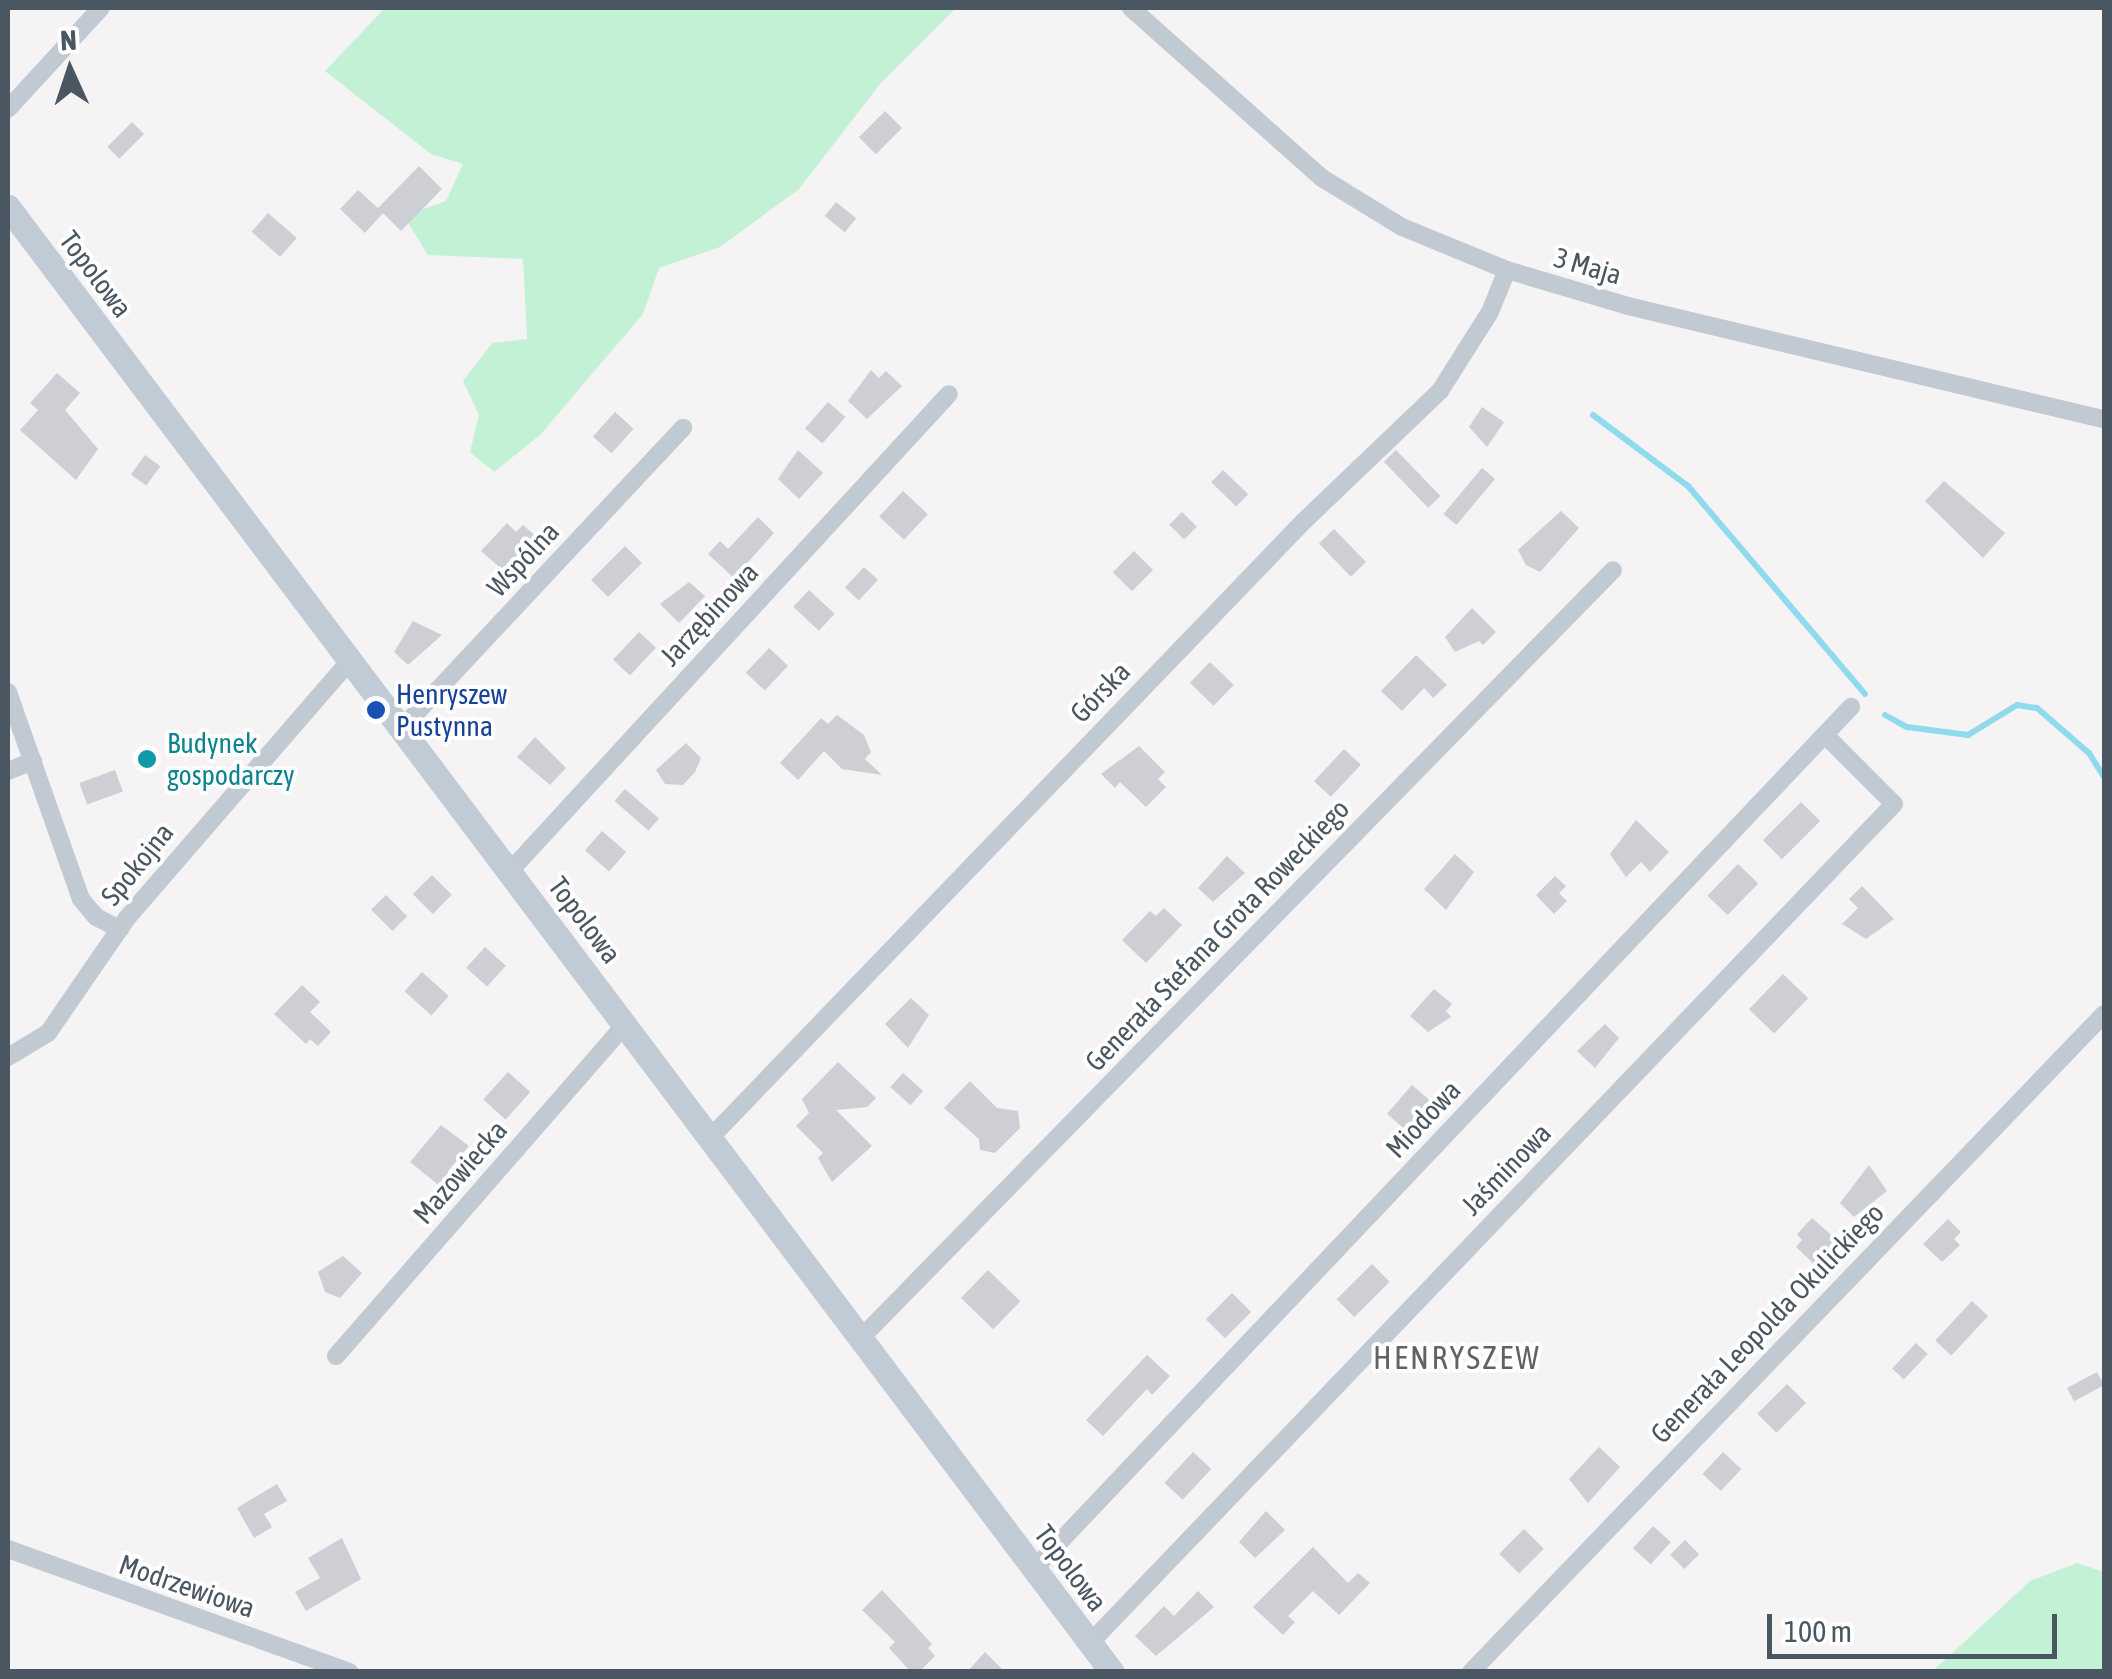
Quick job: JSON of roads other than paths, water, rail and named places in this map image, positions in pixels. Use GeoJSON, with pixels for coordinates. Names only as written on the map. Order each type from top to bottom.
{"type":"FeatureCollection","features":[{"type":"Feature","properties":{"kind":"street"},"geometry":{"type":"LineString","coordinates":[[8,109],[101,8]]}},
{"type":"Feature","properties":{"kind":"street","name":"3 Maja"},"geometry":{"type":"LineString","coordinates":[[1131,8],[1322,178],[1402,228],[1507,270],[1628,306],[2104,418]]}},
{"type":"Feature","properties":{"kind":"street","name":"Topolowa"},"geometry":{"type":"LineString","coordinates":[[8,207],[352,658],[1112,1672]]}},
{"type":"Feature","properties":{"kind":"street","name":"Górska"},"geometry":{"type":"LineString","coordinates":[[710,1138],[1290,534],[1440,391],[1490,312],[1507,270]]}},
{"type":"Feature","properties":{"kind":"street","name":"Jarzębinowa"},"geometry":{"type":"LineString","coordinates":[[510,871],[949,394]]}},
{"type":"Feature","properties":{"kind":"street","name":"Wspólna"},"geometry":{"type":"LineString","coordinates":[[403,727],[683,428]]}},
{"type":"Feature","properties":{"kind":"street","name":"Generała Stefana Grota Roweckiego"},"geometry":{"type":"LineString","coordinates":[[860,1339],[1613,570]]}},
{"type":"Feature","properties":{"kind":"street","name":"Spokojna"},"geometry":{"type":"LineString","coordinates":[[8,1057],[48,1033],[120,929],[352,658]]}},
{"type":"Feature","properties":{"kind":"street"},"geometry":{"type":"LineString","coordinates":[[8,692],[81,898],[96,917],[120,929]]}},
{"type":"Feature","properties":{"kind":"street","name":"Miodowa"},"geometry":{"type":"LineString","coordinates":[[1034,1569],[1852,707]]}},
{"type":"Feature","properties":{"kind":"street","name":"Jaśminowa"},"geometry":{"type":"LineString","coordinates":[[1090,1642],[1894,804],[1825,735]]}},
{"type":"Feature","properties":{"kind":"street"},"geometry":{"type":"LineString","coordinates":[[8,771],[33,761]]}},
{"type":"Feature","properties":{"kind":"street","name":"Generała Leopolda Okulickiego"},"geometry":{"type":"LineString","coordinates":[[1471,1672],[2104,1014]]}},
{"type":"Feature","properties":{"kind":"street","name":"Mazowiecka"},"geometry":{"type":"LineString","coordinates":[[336,1356],[626,1024]]}},
{"type":"Feature","properties":{"kind":"street","name":"Modrzewiowa"},"geometry":{"type":"LineString","coordinates":[[8,1548],[350,1672]]}},
{"type":"Feature","properties":{"kind":"waterway"},"geometry":{"type":"LineString","coordinates":[[1593,415],[1688,486],[1865,694]]}},
{"type":"Feature","properties":{"kind":"waterway"},"geometry":{"type":"LineString","coordinates":[[1885,715],[1907,727],[1968,735],[2017,705],[2037,708],[2089,753],[2104,777]]}},
{"type":"Feature","properties":{"kind":"place","name":"Henryszew Pustynna"},"geometry":{"type":"Point","coordinates":[376,710]}},
{"type":"Feature","properties":{"kind":"place","name":"Budynek gospodarczy"},"geometry":{"type":"Point","coordinates":[147,759]}},
{"type":"Feature","properties":{"kind":"district","name":"HENRYSZEW"},"geometry":{"type":"Point","coordinates":[1457,1358]}}]}
